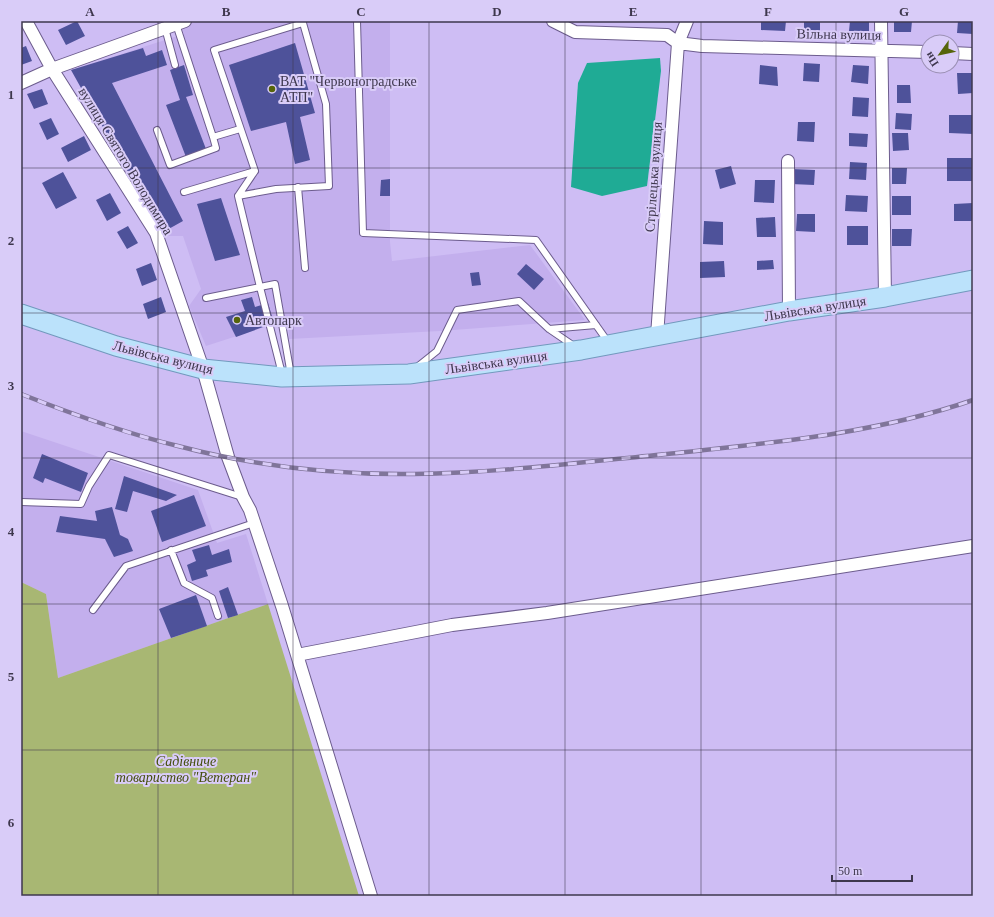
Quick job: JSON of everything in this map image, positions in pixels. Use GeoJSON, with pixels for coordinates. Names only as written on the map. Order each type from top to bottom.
{"type":"FeatureCollection","features":[{"type":"Feature","properties":{"kind":"main road","name":"Львівська вулиця"},"geometry":{"type":"LineString","coordinates":[[21,314],[116,346],[203,369],[287,377],[409,374],[581,350],[789,311],[885,297],[973,280]]}},
{"type":"Feature","properties":{"kind":"street","name":"вулиця Святого Володимира"},"geometry":{"type":"LineString","coordinates":[[26,21],[52,69],[156,233],[203,369],[228,457],[243,497],[250,510],[297,655],[371,896]]}},
{"type":"Feature","properties":{"kind":"street","name":"Вільна вулиця"},"geometry":{"type":"LineString","coordinates":[[553,21],[575,32],[667,35],[678,43],[702,46],[881,49],[920,51]]}},
{"type":"Feature","properties":{"kind":"street","name":"Стрілецька вулиця"},"geometry":{"type":"LineString","coordinates":[[657,336],[678,43],[687,21]]}},
{"type":"Feature","properties":{"kind":"street"},"geometry":{"type":"LineString","coordinates":[[881,21],[885,297]]}},
{"type":"Feature","properties":{"kind":"street"},"geometry":{"type":"LineString","coordinates":[[21,83],[149,27],[175,24]]}},
{"type":"Feature","properties":{"kind":"street"},"geometry":{"type":"LineString","coordinates":[[960,53],[973,54]]}},
{"type":"Feature","properties":{"kind":"street"},"geometry":{"type":"LineString","coordinates":[[788,161],[789,311]]}},
{"type":"Feature","properties":{"kind":"street"},"geometry":{"type":"LineString","coordinates":[[297,655],[452,625],[547,613],[973,546]]}},
{"type":"Feature","properties":{"kind":"lane"},"geometry":{"type":"LineString","coordinates":[[357,21],[363,233],[536,240],[610,345]]}},
{"type":"Feature","properties":{"kind":"lane"},"geometry":{"type":"LineString","coordinates":[[238,196],[298,187],[329,186],[326,104],[303,23],[214,50],[255,171]]}},
{"type":"Feature","properties":{"kind":"lane"},"geometry":{"type":"LineString","coordinates":[[175,24],[175,65]]}},
{"type":"Feature","properties":{"kind":"lane"},"geometry":{"type":"LineString","coordinates":[[157,130],[170,165],[216,148],[175,24]]}},
{"type":"Feature","properties":{"kind":"lane"},"geometry":{"type":"LineString","coordinates":[[213,137],[240,129]]}},
{"type":"Feature","properties":{"kind":"lane"},"geometry":{"type":"LineString","coordinates":[[184,192],[255,171]]}},
{"type":"Feature","properties":{"kind":"lane"},"geometry":{"type":"LineString","coordinates":[[255,171],[238,196],[260,287],[287,377]]}},
{"type":"Feature","properties":{"kind":"lane"},"geometry":{"type":"LineString","coordinates":[[298,187],[305,268]]}},
{"type":"Feature","properties":{"kind":"lane"},"geometry":{"type":"LineString","coordinates":[[206,298],[275,284],[287,377]]}},
{"type":"Feature","properties":{"kind":"lane"},"geometry":{"type":"LineString","coordinates":[[409,374],[437,351],[457,310],[519,301],[549,329],[581,350]]}},
{"type":"Feature","properties":{"kind":"lane"},"geometry":{"type":"LineString","coordinates":[[549,329],[596,325]]}},
{"type":"Feature","properties":{"kind":"lane"},"geometry":{"type":"LineString","coordinates":[[21,502],[81,504],[89,486],[109,455],[243,497]]}},
{"type":"Feature","properties":{"kind":"lane"},"geometry":{"type":"LineString","coordinates":[[93,610],[126,566],[254,523]]}},
{"type":"Feature","properties":{"kind":"lane"},"geometry":{"type":"LineString","coordinates":[[171,550],[184,583],[212,598],[218,616]]}},
{"type":"Feature","properties":{"kind":"shaded area"},"geometry":{"type":"Polygon","coordinates":[[[199,21],[390,21],[390,242],[392,261],[530,245],[585,320],[440,331],[289,339],[288,324],[277,323],[206,346],[189,306],[201,289],[183,236],[164,236],[71,70],[184,34],[181,26],[199,21]]]}},
{"type":"Feature","properties":{"kind":"shaded area"},"geometry":{"type":"Polygon","coordinates":[[[660,58],[661,71],[647,186],[602,196],[571,187],[578,83],[587,63],[660,58]]]}},
{"type":"Feature","properties":{"kind":"shaded area"},"geometry":{"type":"Polygon","coordinates":[[[21,431],[198,490],[217,543],[246,534],[268,604],[58,678],[46,594],[21,582],[21,431]]]}},
{"type":"Feature","properties":{"kind":"green space","name":"Садівниче товариство \"Ветеран\""},"geometry":{"type":"Polygon","coordinates":[[[21,582],[46,594],[58,678],[268,604],[359,896],[21,896],[21,582]]]}},
{"type":"Feature","properties":{"kind":"building"},"geometry":{"type":"Polygon","coordinates":[[[77,21],[85,36],[66,45],[58,30],[77,21]]]}},
{"type":"Feature","properties":{"kind":"building"},"geometry":{"type":"Polygon","coordinates":[[[761,21],[786,21],[785,31],[761,30],[761,21]]]}},
{"type":"Feature","properties":{"kind":"building"},"geometry":{"type":"Polygon","coordinates":[[[804,21],[820,21],[820,32],[804,32],[804,21]]]}},
{"type":"Feature","properties":{"kind":"building"},"geometry":{"type":"Polygon","coordinates":[[[850,21],[869,21],[869,32],[849,31],[850,21]]]}},
{"type":"Feature","properties":{"kind":"building"},"geometry":{"type":"Polygon","coordinates":[[[894,21],[912,21],[911,32],[894,32],[894,21]]]}},
{"type":"Feature","properties":{"kind":"building"},"geometry":{"type":"Polygon","coordinates":[[[958,21],[973,21],[973,34],[957,33],[958,21]]]}},
{"type":"Feature","properties":{"kind":"building","name":"ВАТ \"Червоноградське АТП\""},"geometry":{"type":"Polygon","coordinates":[[[295,43],[315,113],[300,117],[310,160],[295,164],[286,122],[251,131],[229,65],[295,43]]]}},
{"type":"Feature","properties":{"kind":"building"},"geometry":{"type":"Polygon","coordinates":[[[26,46],[32,61],[21,65],[21,48],[26,46]]]}},
{"type":"Feature","properties":{"kind":"building"},"geometry":{"type":"Polygon","coordinates":[[[143,48],[146,56],[162,50],[167,65],[112,83],[183,221],[165,231],[155,213],[152,215],[71,70],[143,48]]]}},
{"type":"Feature","properties":{"kind":"building"},"geometry":{"type":"Polygon","coordinates":[[[804,63],[820,64],[819,82],[803,81],[804,63]]]}},
{"type":"Feature","properties":{"kind":"building"},"geometry":{"type":"Polygon","coordinates":[[[184,65],[193,95],[186,97],[206,149],[186,157],[166,105],[180,100],[170,70],[184,65]]]}},
{"type":"Feature","properties":{"kind":"building"},"geometry":{"type":"Polygon","coordinates":[[[760,65],[777,67],[778,86],[759,84],[760,65]]]}},
{"type":"Feature","properties":{"kind":"building"},"geometry":{"type":"Polygon","coordinates":[[[853,65],[869,66],[868,84],[851,82],[853,65]]]}},
{"type":"Feature","properties":{"kind":"building"},"geometry":{"type":"Polygon","coordinates":[[[973,73],[973,93],[958,94],[957,74],[973,73]]]}},
{"type":"Feature","properties":{"kind":"building"},"geometry":{"type":"Polygon","coordinates":[[[897,85],[910,85],[911,103],[897,103],[897,85]]]}},
{"type":"Feature","properties":{"kind":"building"},"geometry":{"type":"Polygon","coordinates":[[[42,89],[48,104],[34,109],[27,94],[42,89]]]}},
{"type":"Feature","properties":{"kind":"building"},"geometry":{"type":"Polygon","coordinates":[[[853,97],[869,98],[868,117],[852,116],[853,97]]]}},
{"type":"Feature","properties":{"kind":"building"},"geometry":{"type":"Polygon","coordinates":[[[896,113],[912,114],[911,130],[895,129],[896,113]]]}},
{"type":"Feature","properties":{"kind":"building"},"geometry":{"type":"Polygon","coordinates":[[[949,115],[973,115],[973,134],[949,133],[949,115]]]}},
{"type":"Feature","properties":{"kind":"building"},"geometry":{"type":"Polygon","coordinates":[[[51,118],[59,134],[47,140],[39,123],[51,118]]]}},
{"type":"Feature","properties":{"kind":"building"},"geometry":{"type":"Polygon","coordinates":[[[798,122],[815,122],[814,142],[797,141],[798,122]]]}},
{"type":"Feature","properties":{"kind":"building"},"geometry":{"type":"Polygon","coordinates":[[[849,133],[868,134],[867,147],[849,146],[849,133]]]}},
{"type":"Feature","properties":{"kind":"building"},"geometry":{"type":"Polygon","coordinates":[[[892,133],[908,133],[909,150],[893,151],[892,133]]]}},
{"type":"Feature","properties":{"kind":"building"},"geometry":{"type":"Polygon","coordinates":[[[84,136],[91,150],[68,162],[61,148],[84,136]]]}},
{"type":"Feature","properties":{"kind":"building"},"geometry":{"type":"Polygon","coordinates":[[[947,158],[973,158],[973,181],[947,181],[947,158]]]}},
{"type":"Feature","properties":{"kind":"building"},"geometry":{"type":"Polygon","coordinates":[[[850,162],[867,163],[866,180],[849,179],[850,162]]]}},
{"type":"Feature","properties":{"kind":"building"},"geometry":{"type":"Polygon","coordinates":[[[731,166],[736,184],[720,189],[715,170],[731,166]]]}},
{"type":"Feature","properties":{"kind":"building"},"geometry":{"type":"Polygon","coordinates":[[[892,168],[907,168],[906,184],[892,184],[892,168]]]}},
{"type":"Feature","properties":{"kind":"building"},"geometry":{"type":"Polygon","coordinates":[[[792,169],[815,170],[814,185],[791,184],[792,169]]]}},
{"type":"Feature","properties":{"kind":"building"},"geometry":{"type":"Polygon","coordinates":[[[63,172],[77,198],[56,209],[42,183],[63,172]]]}},
{"type":"Feature","properties":{"kind":"building"},"geometry":{"type":"Polygon","coordinates":[[[390,179],[390,196],[380,196],[381,180],[390,179]]]}},
{"type":"Feature","properties":{"kind":"building"},"geometry":{"type":"Polygon","coordinates":[[[755,180],[775,180],[774,203],[754,202],[755,180]]]}},
{"type":"Feature","properties":{"kind":"building"},"geometry":{"type":"Polygon","coordinates":[[[110,193],[121,213],[107,221],[96,200],[110,193]]]}},
{"type":"Feature","properties":{"kind":"building"},"geometry":{"type":"Polygon","coordinates":[[[846,195],[868,196],[867,212],[845,211],[846,195]]]}},
{"type":"Feature","properties":{"kind":"building"},"geometry":{"type":"Polygon","coordinates":[[[892,196],[911,196],[911,215],[892,215],[892,196]]]}},
{"type":"Feature","properties":{"kind":"building"},"geometry":{"type":"Polygon","coordinates":[[[221,198],[240,255],[215,261],[197,204],[221,198]]]}},
{"type":"Feature","properties":{"kind":"building"},"geometry":{"type":"Polygon","coordinates":[[[973,203],[973,221],[954,221],[954,204],[973,203]]]}},
{"type":"Feature","properties":{"kind":"building"},"geometry":{"type":"Polygon","coordinates":[[[797,214],[815,214],[815,232],[796,231],[797,214]]]}},
{"type":"Feature","properties":{"kind":"building"},"geometry":{"type":"Polygon","coordinates":[[[775,217],[776,237],[757,237],[756,218],[775,217]]]}},
{"type":"Feature","properties":{"kind":"building"},"geometry":{"type":"Polygon","coordinates":[[[704,221],[723,222],[723,245],[703,244],[704,221]]]}},
{"type":"Feature","properties":{"kind":"building"},"geometry":{"type":"Polygon","coordinates":[[[128,226],[138,243],[127,249],[117,232],[128,226]]]}},
{"type":"Feature","properties":{"kind":"building"},"geometry":{"type":"Polygon","coordinates":[[[847,226],[868,226],[868,245],[847,245],[847,226]]]}},
{"type":"Feature","properties":{"kind":"building"},"geometry":{"type":"Polygon","coordinates":[[[892,229],[912,229],[911,246],[892,246],[892,229]]]}},
{"type":"Feature","properties":{"kind":"building"},"geometry":{"type":"Polygon","coordinates":[[[773,260],[774,269],[757,270],[757,261],[773,260]]]}},
{"type":"Feature","properties":{"kind":"building"},"geometry":{"type":"Polygon","coordinates":[[[724,261],[725,277],[700,278],[700,262],[724,261]]]}},
{"type":"Feature","properties":{"kind":"building"},"geometry":{"type":"Polygon","coordinates":[[[151,263],[157,280],[142,286],[136,269],[151,263]]]}},
{"type":"Feature","properties":{"kind":"building"},"geometry":{"type":"Polygon","coordinates":[[[526,264],[544,279],[534,290],[517,274],[526,264]]]}},
{"type":"Feature","properties":{"kind":"building"},"geometry":{"type":"Polygon","coordinates":[[[479,272],[481,285],[472,286],[470,273],[479,272]]]}},
{"type":"Feature","properties":{"kind":"building"},"geometry":{"type":"Polygon","coordinates":[[[161,297],[166,312],[148,319],[143,304],[161,297]]]}},
{"type":"Feature","properties":{"kind":"building"},"geometry":{"type":"Polygon","coordinates":[[[252,297],[255,307],[268,303],[274,323],[236,337],[226,317],[245,311],[241,300],[252,297]]]}},
{"type":"Feature","properties":{"kind":"building"},"geometry":{"type":"Polygon","coordinates":[[[42,454],[88,473],[81,492],[45,478],[43,483],[33,478],[42,454]]]}},
{"type":"Feature","properties":{"kind":"building"},"geometry":{"type":"Polygon","coordinates":[[[124,476],[177,495],[166,501],[133,491],[127,512],[115,509],[124,476]]]}},
{"type":"Feature","properties":{"kind":"building"},"geometry":{"type":"Polygon","coordinates":[[[194,495],[206,526],[162,542],[151,511],[194,495]]]}},
{"type":"Feature","properties":{"kind":"building"},"geometry":{"type":"Polygon","coordinates":[[[112,507],[120,535],[128,539],[133,551],[114,557],[105,539],[56,532],[60,516],[97,521],[95,511],[112,507]]]}},
{"type":"Feature","properties":{"kind":"building"},"geometry":{"type":"Polygon","coordinates":[[[209,545],[212,555],[229,549],[232,562],[206,570],[208,576],[192,581],[187,565],[196,561],[192,550],[209,545]]]}},
{"type":"Feature","properties":{"kind":"building"},"geometry":{"type":"Polygon","coordinates":[[[228,587],[238,615],[228,618],[219,591],[228,587]]]}},
{"type":"Feature","properties":{"kind":"building"},"geometry":{"type":"Polygon","coordinates":[[[196,595],[207,626],[171,638],[159,609],[196,595]]]}},
{"type":"Feature","properties":{"kind":"railway"},"geometry":{"type":"LineString","coordinates":[[21,394],[118,429],[207,453],[295,468],[385,474],[478,472],[744,446],[822,436],[860,429],[936,412],[973,400]]}},
{"type":"Feature","properties":{"kind":"place","name":"ВАТ \"Червоноградське АТП\""},"geometry":{"type":"Point","coordinates":[272,89]}},
{"type":"Feature","properties":{"kind":"place","name":"Автопарк"},"geometry":{"type":"Point","coordinates":[237,320]}}]}
